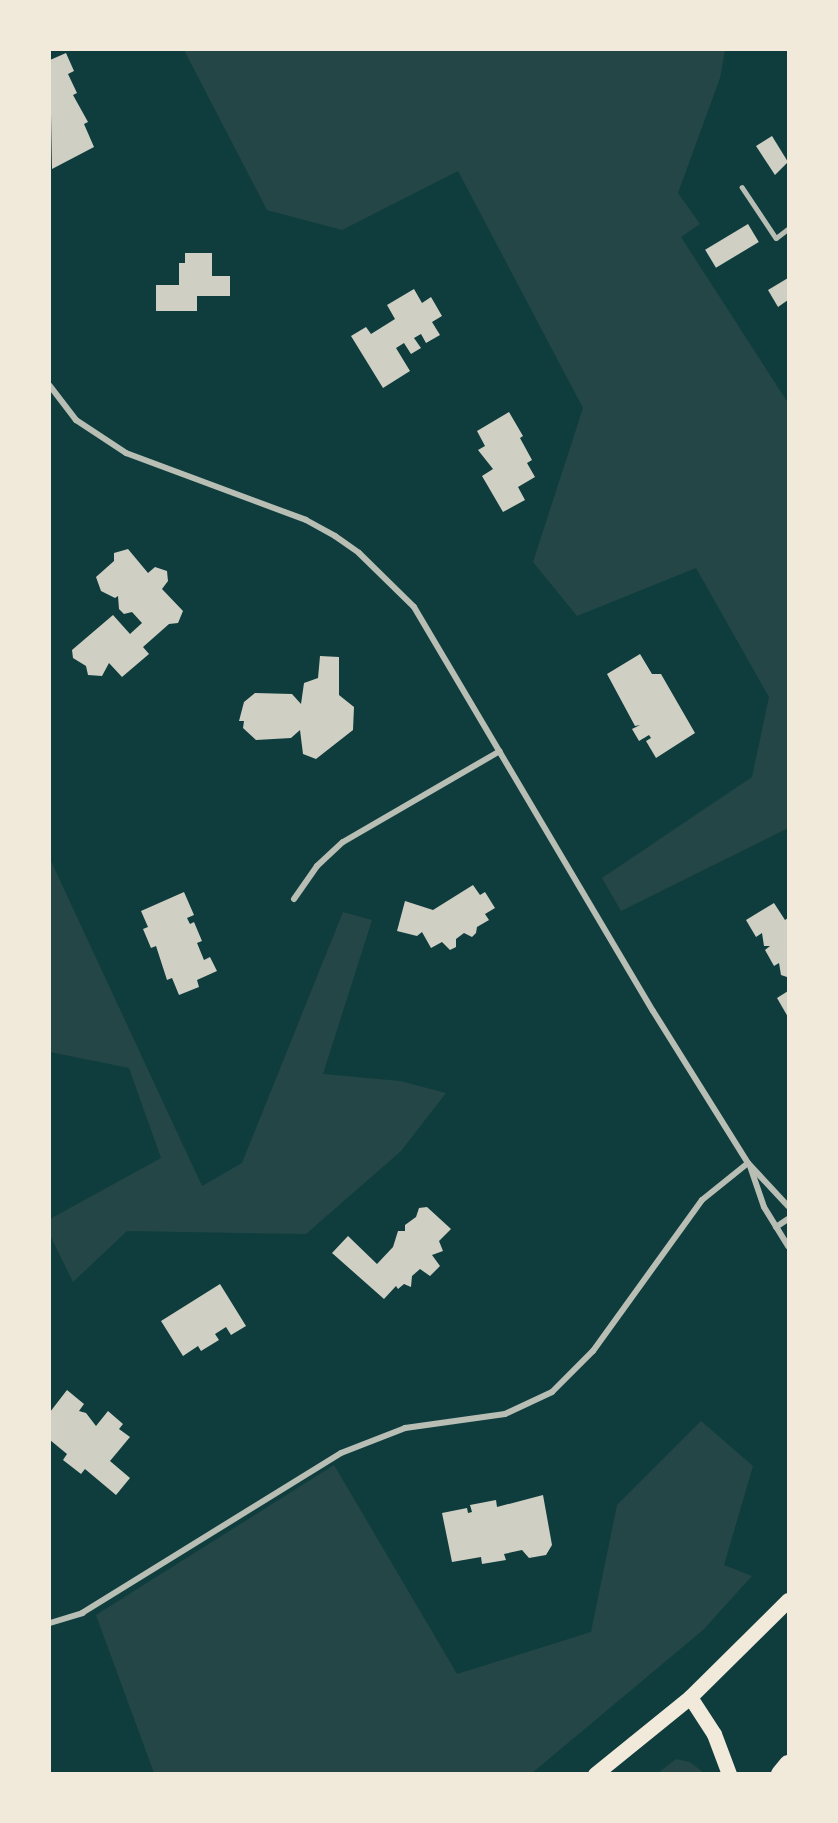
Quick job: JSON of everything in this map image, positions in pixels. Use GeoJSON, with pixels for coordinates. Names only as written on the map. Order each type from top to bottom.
{"type":"FeatureCollection","features":[{"type":"Feature","properties":{"kind":"highway"},"geometry":{"type":"LineString","coordinates":[[780,1773],[789,1764]]}},
{"type":"Feature","properties":{"kind":"main road"},"geometry":{"type":"LineString","coordinates":[[595,1773],[690,1697],[789,1600]]}},
{"type":"Feature","properties":{"kind":"main road"},"geometry":{"type":"LineString","coordinates":[[690,1697],[714,1734],[729,1773]]}},
{"type":"Feature","properties":{"kind":"street"},"geometry":{"type":"LineString","coordinates":[[50,386],[76,420],[126,453],[306,520],[359,553],[414,607],[653,1011],[748,1163],[789,1206]]}},
{"type":"Feature","properties":{"kind":"street"},"geometry":{"type":"LineString","coordinates":[[294,899],[317,866],[343,842],[500,751]]}},
{"type":"Feature","properties":{"kind":"street"},"geometry":{"type":"LineString","coordinates":[[748,1163],[764,1207],[789,1246]]}},
{"type":"Feature","properties":{"kind":"street"},"geometry":{"type":"LineString","coordinates":[[50,1623],[82,1613],[341,1453],[405,1428],[505,1414],[552,1392],[593,1351],[702,1200],[748,1163]]}},
{"type":"Feature","properties":{"kind":"street"},"geometry":{"type":"LineString","coordinates":[[776,1227],[789,1219]]}},
{"type":"Feature","properties":{"kind":"lane"},"geometry":{"type":"LineString","coordinates":[[742,187],[776,238],[789,229]]}},
{"type":"Feature","properties":{"kind":"shaded area"},"geometry":{"type":"Polygon","coordinates":[[[184,50],[725,50],[720,78],[678,193],[700,224],[681,237],[788,403],[788,828],[621,911],[602,878],[752,777],[769,697],[696,568],[577,616],[533,562],[583,408],[458,171],[342,230],[267,210],[184,50]]]}},
{"type":"Feature","properties":{"kind":"shaded area"},"geometry":{"type":"Polygon","coordinates":[[[50,859],[202,1186],[242,1163],[343,912],[372,920],[323,1074],[400,1081],[446,1093],[401,1151],[306,1234],[127,1231],[73,1282],[50,1235],[50,1219],[161,1158],[129,1068],[50,1052],[50,859]]]}},
{"type":"Feature","properties":{"kind":"shaded area"},"geometry":{"type":"Polygon","coordinates":[[[701,1421],[753,1466],[724,1565],[752,1576],[703,1630],[532,1773],[154,1773],[96,1615],[334,1465],[457,1674],[591,1632],[617,1505],[701,1421]]]}},
{"type":"Feature","properties":{"kind":"shaded area"},"geometry":{"type":"Polygon","coordinates":[[[676,1759],[690,1762],[704,1773],[658,1773],[676,1759]]]}},
{"type":"Feature","properties":{"kind":"building"},"geometry":{"type":"Polygon","coordinates":[[[66,53],[74,71],[68,74],[77,93],[73,95],[88,122],[84,124],[94,147],[52,169],[50,60],[66,53]]]}},
{"type":"Feature","properties":{"kind":"building"},"geometry":{"type":"Polygon","coordinates":[[[772,136],[788,162],[775,175],[756,146],[772,136]]]}},
{"type":"Feature","properties":{"kind":"building"},"geometry":{"type":"Polygon","coordinates":[[[748,224],[759,242],[716,268],[705,250],[748,224]]]}},
{"type":"Feature","properties":{"kind":"building"},"geometry":{"type":"Polygon","coordinates":[[[185,253],[212,253],[212,276],[230,276],[230,296],[197,296],[197,311],[156,311],[156,285],[179,285],[179,263],[185,263],[185,253]]]}},
{"type":"Feature","properties":{"kind":"building"},"geometry":{"type":"Polygon","coordinates":[[[788,278],[788,300],[778,307],[768,290],[788,278]]]}},
{"type":"Feature","properties":{"kind":"building"},"geometry":{"type":"Polygon","coordinates":[[[414,289],[422,303],[431,297],[442,316],[432,322],[440,335],[426,343],[421,334],[414,338],[421,348],[411,354],[404,343],[396,348],[410,371],[383,388],[351,336],[366,327],[371,334],[395,319],[387,305],[414,289]]]}},
{"type":"Feature","properties":{"kind":"building"},"geometry":{"type":"Polygon","coordinates":[[[509,412],[523,436],[520,438],[532,460],[527,463],[535,477],[518,487],[525,500],[503,512],[482,476],[493,469],[478,450],[485,446],[477,431],[509,412]]]}},
{"type":"Feature","properties":{"kind":"building"},"geometry":{"type":"Polygon","coordinates":[[[128,549],[148,573],[155,567],[167,571],[168,581],[162,589],[183,611],[178,623],[169,624],[143,647],[149,654],[122,677],[109,663],[102,676],[88,675],[86,666],[73,658],[72,650],[113,615],[130,634],[142,623],[132,612],[124,614],[119,609],[118,596],[115,598],[101,591],[96,577],[114,561],[114,553],[128,549]]]}},
{"type":"Feature","properties":{"kind":"building"},"geometry":{"type":"Polygon","coordinates":[[[640,654],[652,674],[661,674],[695,733],[656,758],[646,741],[651,738],[649,735],[639,741],[632,729],[640,725],[635,726],[607,674],[640,654]]]}},
{"type":"Feature","properties":{"kind":"building"},"geometry":{"type":"Polygon","coordinates":[[[320,656],[339,657],[339,695],[354,707],[353,730],[316,759],[303,754],[300,730],[291,738],[256,740],[243,728],[244,721],[239,721],[244,702],[255,693],[292,694],[301,704],[304,683],[318,678],[320,656]]]}},
{"type":"Feature","properties":{"kind":"building"},"geometry":{"type":"Polygon","coordinates":[[[473,885],[480,895],[485,892],[495,908],[485,914],[489,920],[477,927],[472,937],[464,933],[456,939],[456,947],[450,950],[442,942],[431,948],[422,932],[417,936],[397,931],[405,901],[433,910],[473,885]]]}},
{"type":"Feature","properties":{"kind":"building"},"geometry":{"type":"Polygon","coordinates":[[[184,892],[194,915],[187,918],[190,924],[194,922],[202,941],[197,943],[204,960],[210,957],[217,971],[197,980],[199,987],[179,995],[172,978],[167,980],[156,946],[151,948],[143,929],[148,927],[141,911],[184,892]]]}},
{"type":"Feature","properties":{"kind":"building"},"geometry":{"type":"Polygon","coordinates":[[[774,903],[785,920],[788,918],[787,977],[781,975],[779,963],[774,966],[765,950],[770,946],[764,946],[762,933],[756,937],[746,920],[774,903]]]}},
{"type":"Feature","properties":{"kind":"building"},"geometry":{"type":"Polygon","coordinates":[[[788,991],[788,1017],[777,998],[788,991]]]}},
{"type":"Feature","properties":{"kind":"building"},"geometry":{"type":"Polygon","coordinates":[[[427,1207],[451,1229],[439,1241],[443,1251],[432,1255],[440,1266],[430,1276],[420,1269],[412,1276],[411,1287],[404,1284],[398,1289],[396,1286],[384,1299],[332,1253],[348,1236],[377,1264],[393,1247],[398,1231],[405,1231],[405,1225],[416,1217],[419,1208],[427,1207]]]}},
{"type":"Feature","properties":{"kind":"building"},"geometry":{"type":"Polygon","coordinates":[[[220,1284],[246,1326],[231,1335],[226,1327],[215,1334],[219,1340],[201,1351],[198,1346],[183,1356],[161,1321],[220,1284]]]}},
{"type":"Feature","properties":{"kind":"building"},"geometry":{"type":"Polygon","coordinates":[[[67,1390],[84,1404],[79,1411],[86,1413],[96,1426],[108,1411],[123,1424],[119,1429],[130,1437],[110,1461],[130,1478],[116,1495],[85,1469],[81,1474],[63,1460],[67,1454],[50,1440],[50,1412],[67,1390]]]}},
{"type":"Feature","properties":{"kind":"building"},"geometry":{"type":"Polygon","coordinates":[[[543,1495],[552,1545],[546,1555],[529,1558],[522,1550],[504,1554],[506,1560],[482,1564],[481,1557],[452,1562],[442,1513],[467,1508],[468,1513],[472,1512],[470,1505],[496,1500],[497,1507],[543,1495]]]}}]}
